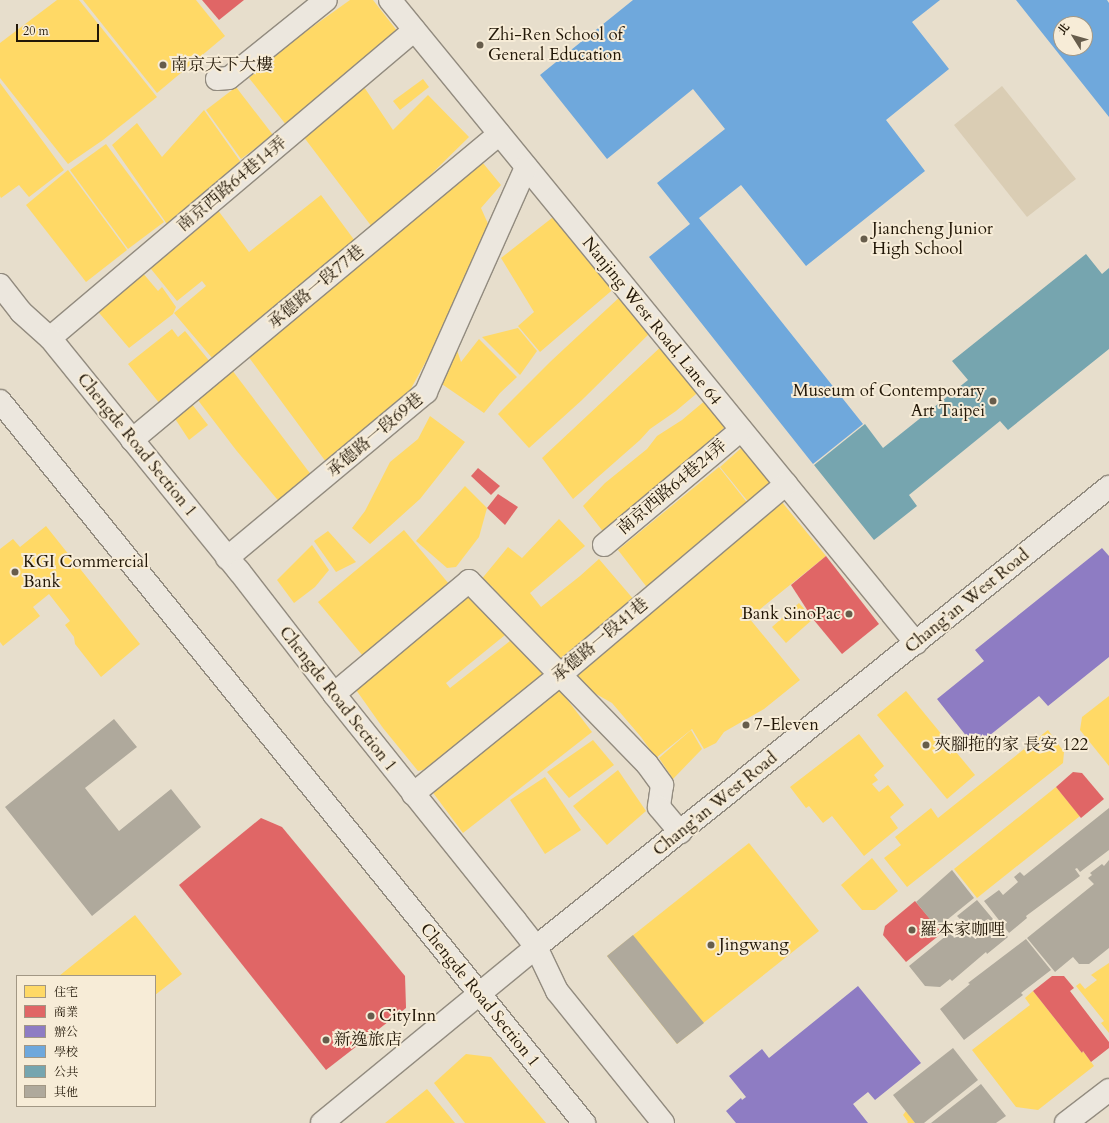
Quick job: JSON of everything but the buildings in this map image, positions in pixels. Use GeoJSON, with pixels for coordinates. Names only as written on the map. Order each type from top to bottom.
{"type":"FeatureCollection","features":[{"type":"Feature","properties":{"kind":"street"},"geometry":{"type":"LineString","coordinates":[[217,79],[229,78],[326,0]]}},
{"type":"Feature","properties":{"kind":"street","name":"Nanjing West Road, Lane 64"},"geometry":{"type":"LineString","coordinates":[[390,0],[916,643]]}},
{"type":"Feature","properties":{"kind":"street","name":"南京西路64巷14弄"},"geometry":{"type":"LineString","coordinates":[[50,338],[414,30]]}},
{"type":"Feature","properties":{"kind":"street","name":"承德路一段77巷"},"geometry":{"type":"LineString","coordinates":[[132,440],[499,134]]}},
{"type":"Feature","properties":{"kind":"street","name":"承德路一段69巷"},"geometry":{"type":"LineString","coordinates":[[227,558],[426,392],[526,167]]}},
{"type":"Feature","properties":{"kind":"street","name":"Chengde Road Section 1"},"geometry":{"type":"LineString","coordinates":[[0,285],[21,312],[50,338],[536,947],[557,991],[663,1123]]}},
{"type":"Feature","properties":{"kind":"street","name":"Chengde Road Section 1"},"geometry":{"type":"LineString","coordinates":[[0,400],[584,1123]]}},
{"type":"Feature","properties":{"kind":"street","name":"南京西路64巷24弄"},"geometry":{"type":"LineString","coordinates":[[604,545],[741,430]]}},
{"type":"Feature","properties":{"kind":"street","name":"承德路一段41巷"},"geometry":{"type":"LineString","coordinates":[[413,794],[560,675],[786,484]]}},
{"type":"Feature","properties":{"kind":"street","name":"Chang’an West Road"},"geometry":{"type":"LineString","coordinates":[[322,1123],[536,947],[1109,487]]}},
{"type":"Feature","properties":{"kind":"street"},"geometry":{"type":"LineString","coordinates":[[334,694],[469,581],[647,764],[662,785],[659,807],[680,832]]}},
{"type":"Feature","properties":{"kind":"street"},"geometry":{"type":"LineString","coordinates":[[1066,1123],[1109,1090]]}},
{"type":"Feature","properties":{"kind":"shaded area"},"geometry":{"type":"Polygon","coordinates":[[[1002,86],[1076,179],[1027,217],[954,125],[1002,86]]]}},
{"type":"Feature","properties":{"kind":"place","name":"Zhi-Ren School of General Education"},"geometry":{"type":"Point","coordinates":[480,45]}},
{"type":"Feature","properties":{"kind":"place","name":"南京天下大樓"},"geometry":{"type":"Point","coordinates":[163,65]}},
{"type":"Feature","properties":{"kind":"place","name":"Jiancheng Junior High School"},"geometry":{"type":"Point","coordinates":[864,239]}},
{"type":"Feature","properties":{"kind":"place","name":"Museum of Contemporary Art Taipei"},"geometry":{"type":"Point","coordinates":[993,401]}},
{"type":"Feature","properties":{"kind":"place","name":"KGI Commercial Bank"},"geometry":{"type":"Point","coordinates":[15,572]}},
{"type":"Feature","properties":{"kind":"place","name":"Bank SinoPac"},"geometry":{"type":"Point","coordinates":[849,614]}},
{"type":"Feature","properties":{"kind":"place","name":"7-Eleven"},"geometry":{"type":"Point","coordinates":[746,725]}},
{"type":"Feature","properties":{"kind":"place","name":"夾腳拖的家 長安 122"},"geometry":{"type":"Point","coordinates":[926,745]}},
{"type":"Feature","properties":{"kind":"place","name":"羅本家咖哩"},"geometry":{"type":"Point","coordinates":[912,930]}},
{"type":"Feature","properties":{"kind":"place","name":"Jingwang"},"geometry":{"type":"Point","coordinates":[711,945]}},
{"type":"Feature","properties":{"kind":"place","name":"CityInn"},"geometry":{"type":"Point","coordinates":[371,1016]}},
{"type":"Feature","properties":{"kind":"place","name":"新逸旅店"},"geometry":{"type":"Point","coordinates":[326,1040]}}]}
